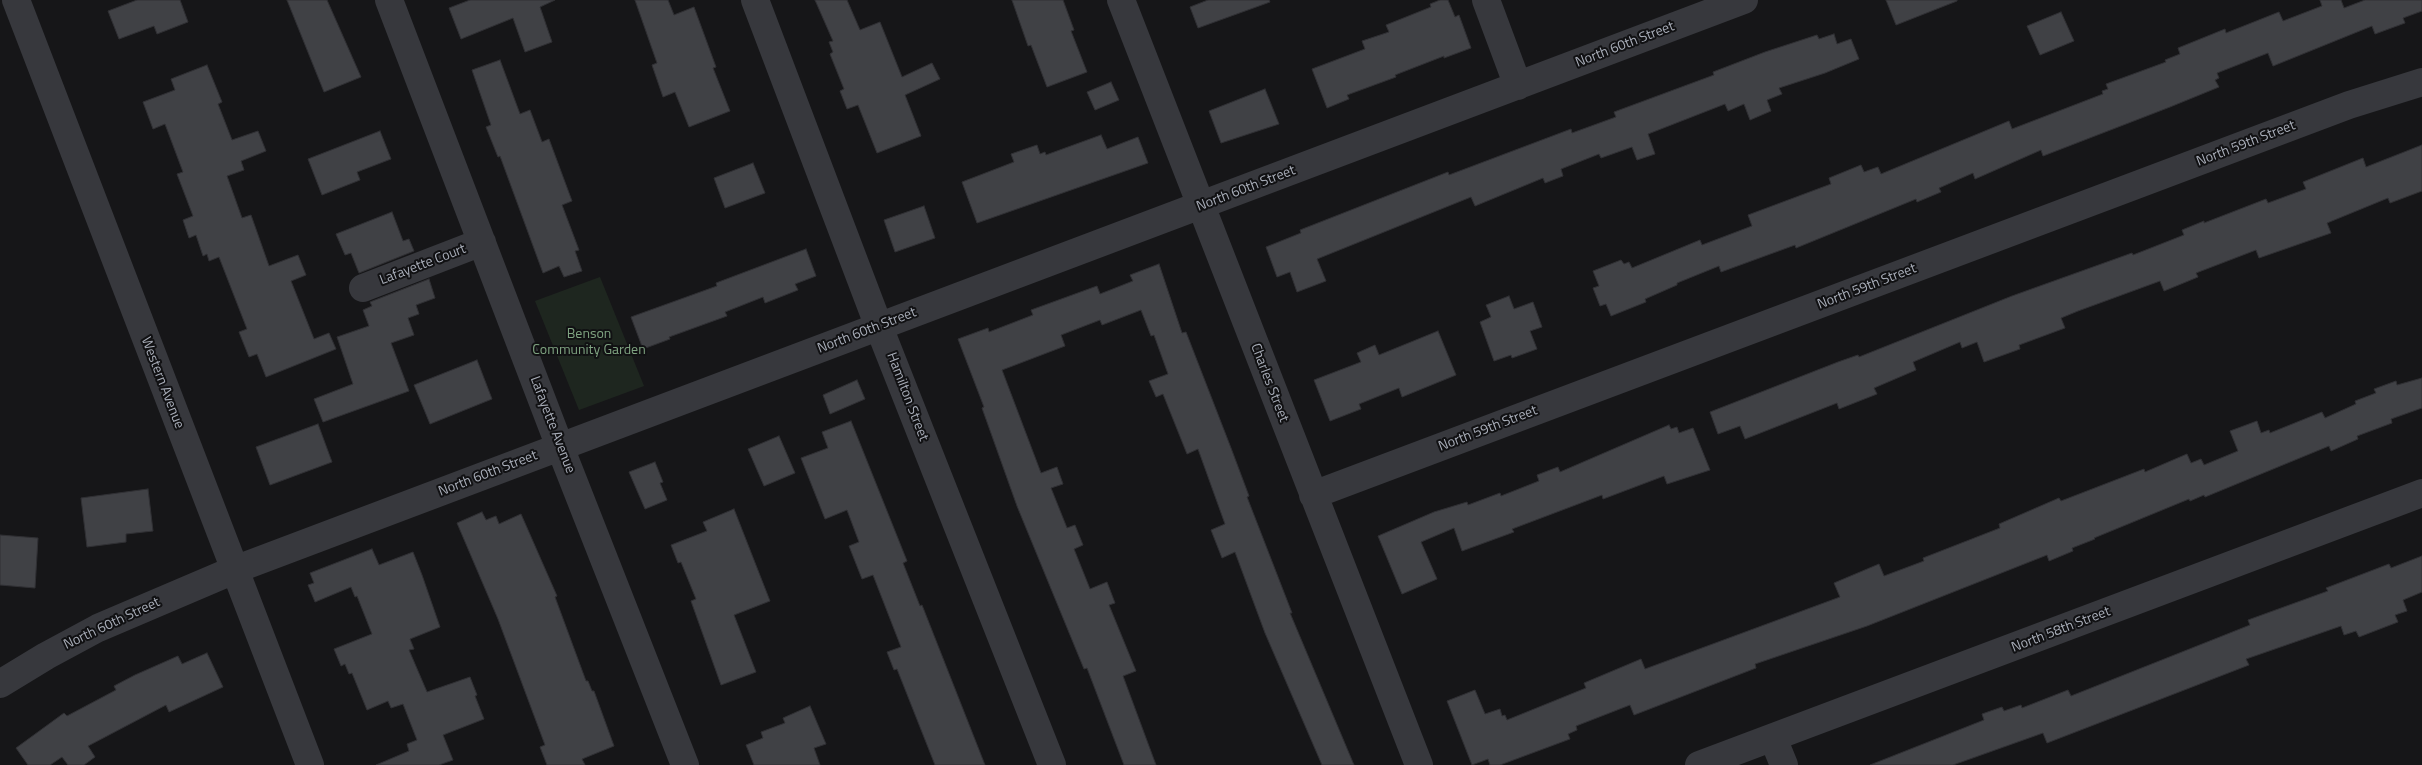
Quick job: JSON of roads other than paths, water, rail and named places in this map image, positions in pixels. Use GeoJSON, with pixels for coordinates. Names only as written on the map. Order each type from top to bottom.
{"type":"FeatureCollection","features":[{"type":"Feature","properties":{"kind":"street","name":"Western Avenue"},"geometry":{"type":"LineString","coordinates":[[16,0],[310,765]]}},
{"type":"Feature","properties":{"kind":"street","name":"Lafayette Avenue"},"geometry":{"type":"LineString","coordinates":[[389,0],[560,447],[686,765]]}},
{"type":"Feature","properties":{"kind":"street","name":"Hamilton Street"},"geometry":{"type":"LineString","coordinates":[[755,0],[879,327],[1052,765]]}},
{"type":"Feature","properties":{"kind":"street","name":"Charles Street"},"geometry":{"type":"LineString","coordinates":[[1121,0],[1419,765]]}},
{"type":"Feature","properties":{"kind":"street"},"geometry":{"type":"LineString","coordinates":[[1486,0],[1518,86]]}},
{"type":"Feature","properties":{"kind":"street","name":"North 60th Street"},"geometry":{"type":"LineString","coordinates":[[0,684],[98,628],[234,570],[1744,0]]}},
{"type":"Feature","properties":{"kind":"street","name":"North 59th Street"},"geometry":{"type":"LineString","coordinates":[[1314,495],[2349,105],[2422,82]]}},
{"type":"Feature","properties":{"kind":"street","name":"Lafayette Court"},"geometry":{"type":"LineString","coordinates":[[363,288],[482,242]]}},
{"type":"Feature","properties":{"kind":"street","name":"North 58th Street"},"geometry":{"type":"LineString","coordinates":[[1699,765],[2422,493]]}},
{"type":"Feature","properties":{"kind":"street"},"geometry":{"type":"LineString","coordinates":[[1773,738],[1784,765]]}},
{"type":"Feature","properties":{"kind":"park label","name":"Benson Community Garden"},"geometry":{"type":"Point","coordinates":[589,344]}}]}
